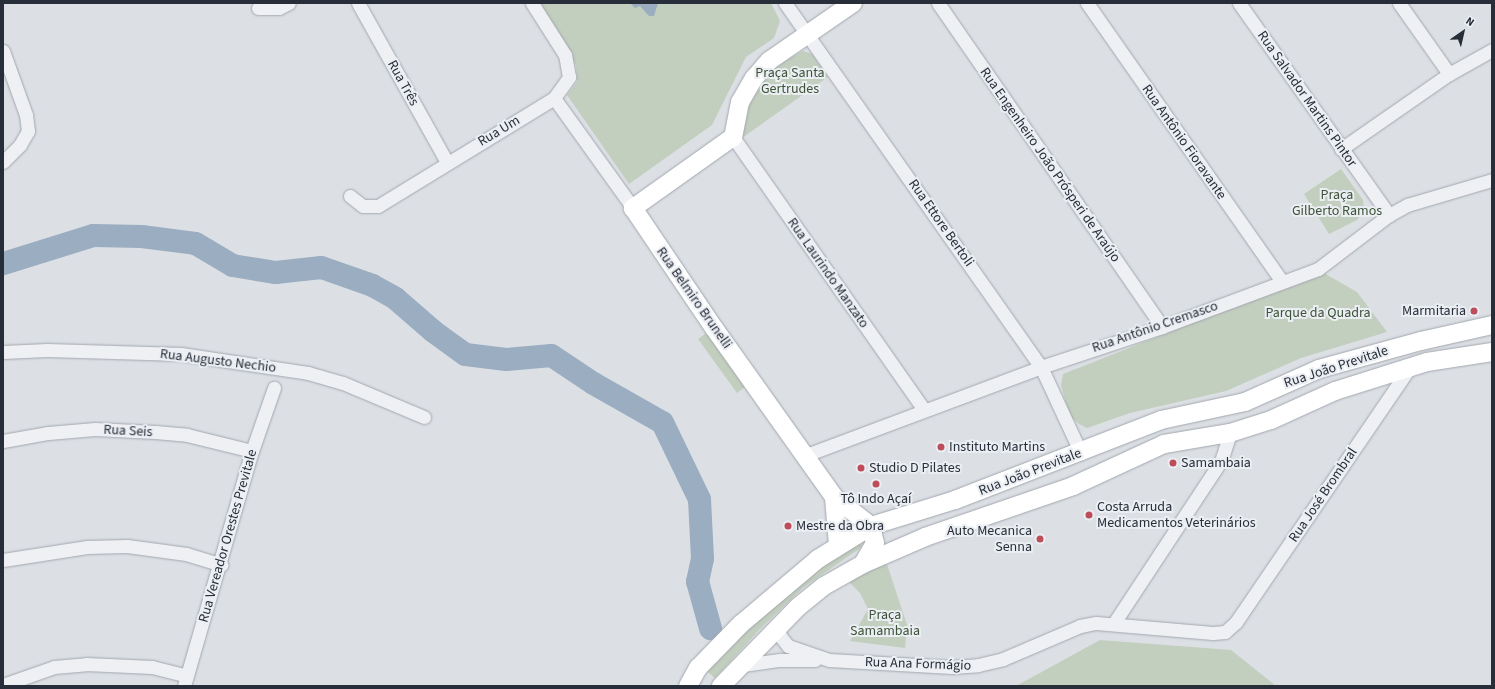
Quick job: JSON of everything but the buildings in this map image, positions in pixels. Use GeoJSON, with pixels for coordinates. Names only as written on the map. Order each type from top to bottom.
{"type":"FeatureCollection","features":[{"type":"Feature","properties":{"kind":"main road"},"geometry":{"type":"LineString","coordinates":[[633,208],[733,136],[740,102],[754,78],[769,61],[853,3]]}},
{"type":"Feature","properties":{"kind":"main road","name":"Rua Belmiro Brunelli"},"geometry":{"type":"LineString","coordinates":[[633,208],[714,328],[806,455],[834,497],[871,526]]}},
{"type":"Feature","properties":{"kind":"main road","name":"Rua João Previtale"},"geometry":{"type":"LineString","coordinates":[[688,686],[698,668],[741,624],[818,559],[871,526],[955,500],[1081,453],[1161,420],[1245,402],[1319,369],[1421,341],[1492,325]]}},
{"type":"Feature","properties":{"kind":"main road","name":"Rua João Previtale"},"geometry":{"type":"LineString","coordinates":[[721,686],[778,626],[824,586],[863,564],[925,538],[1073,486],[1164,444],[1230,432],[1271,420],[1335,391],[1427,362],[1492,352]]}},
{"type":"Feature","properties":{"kind":"main road","name":"Rua Belmiro Brunelli"},"geometry":{"type":"LineString","coordinates":[[834,497],[838,546]]}},
{"type":"Feature","properties":{"kind":"main road"},"geometry":{"type":"LineString","coordinates":[[863,564],[876,543],[871,526]]}},
{"type":"Feature","properties":{"kind":"main road"},"geometry":{"type":"LineString","coordinates":[[698,668],[697,678],[701,686]]}},
{"type":"Feature","properties":{"kind":"street"},"geometry":{"type":"LineString","coordinates":[[258,8],[279,8],[289,3]]}},
{"type":"Feature","properties":{"kind":"street","name":"Rua Três"},"geometry":{"type":"LineString","coordinates":[[358,3],[447,162]]}},
{"type":"Feature","properties":{"kind":"street","name":"Rua Um"},"geometry":{"type":"LineString","coordinates":[[350,196],[362,206],[378,206],[447,162],[554,98],[569,77],[565,55],[532,3]]}},
{"type":"Feature","properties":{"kind":"street","name":"Rua Ettore Bertoli"},"geometry":{"type":"LineString","coordinates":[[785,3],[808,33],[1041,367],[1081,453]]}},
{"type":"Feature","properties":{"kind":"street","name":"Rua Engenheiro João Prósperi de Araújo"},"geometry":{"type":"LineString","coordinates":[[938,3],[1162,327]]}},
{"type":"Feature","properties":{"kind":"street","name":"Rua Antônio Fioravante"},"geometry":{"type":"LineString","coordinates":[[1086,3],[1282,282]]}},
{"type":"Feature","properties":{"kind":"street","name":"Rua Salvador Martins Pintor"},"geometry":{"type":"LineString","coordinates":[[1239,3],[1341,149],[1390,215]]}},
{"type":"Feature","properties":{"kind":"street"},"geometry":{"type":"LineString","coordinates":[[1399,3],[1449,74]]}},
{"type":"Feature","properties":{"kind":"street"},"geometry":{"type":"LineString","coordinates":[[1341,149],[1449,74],[1492,50]]}},
{"type":"Feature","properties":{"kind":"street"},"geometry":{"type":"LineString","coordinates":[[3,51],[26,115],[28,131],[20,145],[3,162]]}},
{"type":"Feature","properties":{"kind":"street","name":"Rua Belmiro Brunelli"},"geometry":{"type":"LineString","coordinates":[[554,98],[633,208]]}},
{"type":"Feature","properties":{"kind":"street","name":"Rua Laurindo Manzato"},"geometry":{"type":"LineString","coordinates":[[733,136],[924,410]]}},
{"type":"Feature","properties":{"kind":"street","name":"Rua Antônio Cremasco"},"geometry":{"type":"LineString","coordinates":[[806,455],[1041,367],[1162,327],[1318,269],[1390,215],[1408,205],[1492,180]]}},
{"type":"Feature","properties":{"kind":"street","name":"Rua Augusto Nechio"},"geometry":{"type":"LineString","coordinates":[[3,352],[47,350],[181,354],[301,372],[343,383],[424,417]]}},
{"type":"Feature","properties":{"kind":"street","name":"Rua José Brombral"},"geometry":{"type":"LineString","coordinates":[[1236,622],[1409,368]]}},
{"type":"Feature","properties":{"kind":"street","name":"Rua Vereador Orestes Previtale"},"geometry":{"type":"LineString","coordinates":[[186,681],[221,565],[252,451],[274,388]]}},
{"type":"Feature","properties":{"kind":"street","name":"Rua Seis"},"geometry":{"type":"LineString","coordinates":[[3,441],[48,433],[95,429],[155,432],[202,438],[252,451]]}},
{"type":"Feature","properties":{"kind":"street"},"geometry":{"type":"LineString","coordinates":[[1114,623],[1221,461],[1230,432]]}},
{"type":"Feature","properties":{"kind":"street"},"geometry":{"type":"LineString","coordinates":[[3,560],[87,547],[127,546],[186,554],[221,565]]}},
{"type":"Feature","properties":{"kind":"street","name":"Rua Ana Formágio"},"geometry":{"type":"LineString","coordinates":[[778,626],[780,636],[788,646],[829,660],[952,667],[978,665],[1003,659],[1080,626],[1114,623],[1213,633],[1225,632],[1236,622]]}},
{"type":"Feature","properties":{"kind":"street"},"geometry":{"type":"LineString","coordinates":[[742,665],[780,660],[829,660]]}},
{"type":"Feature","properties":{"kind":"street"},"geometry":{"type":"LineString","coordinates":[[3,684],[54,667],[86,664],[152,667],[186,681]]}},
{"type":"Feature","properties":{"kind":"green space"},"geometry":{"type":"Polygon","coordinates":[[[539,3],[771,3],[780,21],[774,38],[746,57],[712,125],[629,184],[567,95],[577,82],[576,65],[539,9],[539,3]]]}},
{"type":"Feature","properties":{"kind":"green space","name":"Praça Santa Gertrudes"},"geometry":{"type":"Polygon","coordinates":[[[803,51],[812,54],[828,77],[742,138],[751,89],[783,62],[803,51]]]}},
{"type":"Feature","properties":{"kind":"green space","name":"Praça Gilberto Ramos"},"geometry":{"type":"Polygon","coordinates":[[[1341,169],[1363,200],[1364,211],[1357,220],[1329,234],[1304,194],[1341,169]]]}},
{"type":"Feature","properties":{"kind":"green space","name":"Parque da Quadra"},"geometry":{"type":"Polygon","coordinates":[[[1322,272],[1357,292],[1387,332],[1301,358],[1226,391],[1130,413],[1087,428],[1079,424],[1069,415],[1061,385],[1063,374],[1322,272]]]}},
{"type":"Feature","properties":{"kind":"green space"},"geometry":{"type":"Polygon","coordinates":[[[708,332],[748,385],[737,393],[698,339],[708,332]]]}},
{"type":"Feature","properties":{"kind":"green space"},"geometry":{"type":"Polygon","coordinates":[[[858,539],[862,547],[804,587],[760,629],[715,678],[705,670],[778,600],[858,539]]]}},
{"type":"Feature","properties":{"kind":"green space","name":"Praça Samambaia"},"geometry":{"type":"Polygon","coordinates":[[[885,558],[907,625],[905,648],[850,641],[868,609],[860,593],[847,580],[885,558]]]}},
{"type":"Feature","properties":{"kind":"green space"},"geometry":{"type":"Polygon","coordinates":[[[1100,640],[1231,650],[1276,686],[1016,686],[1100,640]]]}},
{"type":"Feature","properties":{"kind":"water"},"geometry":{"type":"Polygon","coordinates":[[[630,3],[658,3],[654,16],[649,16],[640,6],[635,8],[630,3]]]}},
{"type":"Feature","properties":{"kind":"waterway"},"geometry":{"type":"LineString","coordinates":[[3,263],[93,235],[141,236],[195,243],[232,265],[275,272],[321,267],[372,285],[395,298],[433,331],[465,354],[506,359],[551,355],[593,383],[662,422],[699,499],[702,558],[697,581],[710,628]]}},
{"type":"Feature","properties":{"kind":"place","name":"Marmitaria"},"geometry":{"type":"Point","coordinates":[1474,311]}},
{"type":"Feature","properties":{"kind":"place","name":"Instituto Martins"},"geometry":{"type":"Point","coordinates":[941,447]}},
{"type":"Feature","properties":{"kind":"place","name":"Samambaia"},"geometry":{"type":"Point","coordinates":[1173,463]}},
{"type":"Feature","properties":{"kind":"place","name":"Studio D Pilates"},"geometry":{"type":"Point","coordinates":[861,468]}},
{"type":"Feature","properties":{"kind":"place","name":"Tô Indo Açaí"},"geometry":{"type":"Point","coordinates":[876,484]}},
{"type":"Feature","properties":{"kind":"place","name":"Costa Arruda Medicamentos Veterinários"},"geometry":{"type":"Point","coordinates":[1089,515]}},
{"type":"Feature","properties":{"kind":"place","name":"Mestre da Obra"},"geometry":{"type":"Point","coordinates":[788,526]}},
{"type":"Feature","properties":{"kind":"place","name":"Auto Mecanica Senna"},"geometry":{"type":"Point","coordinates":[1040,539]}}]}
